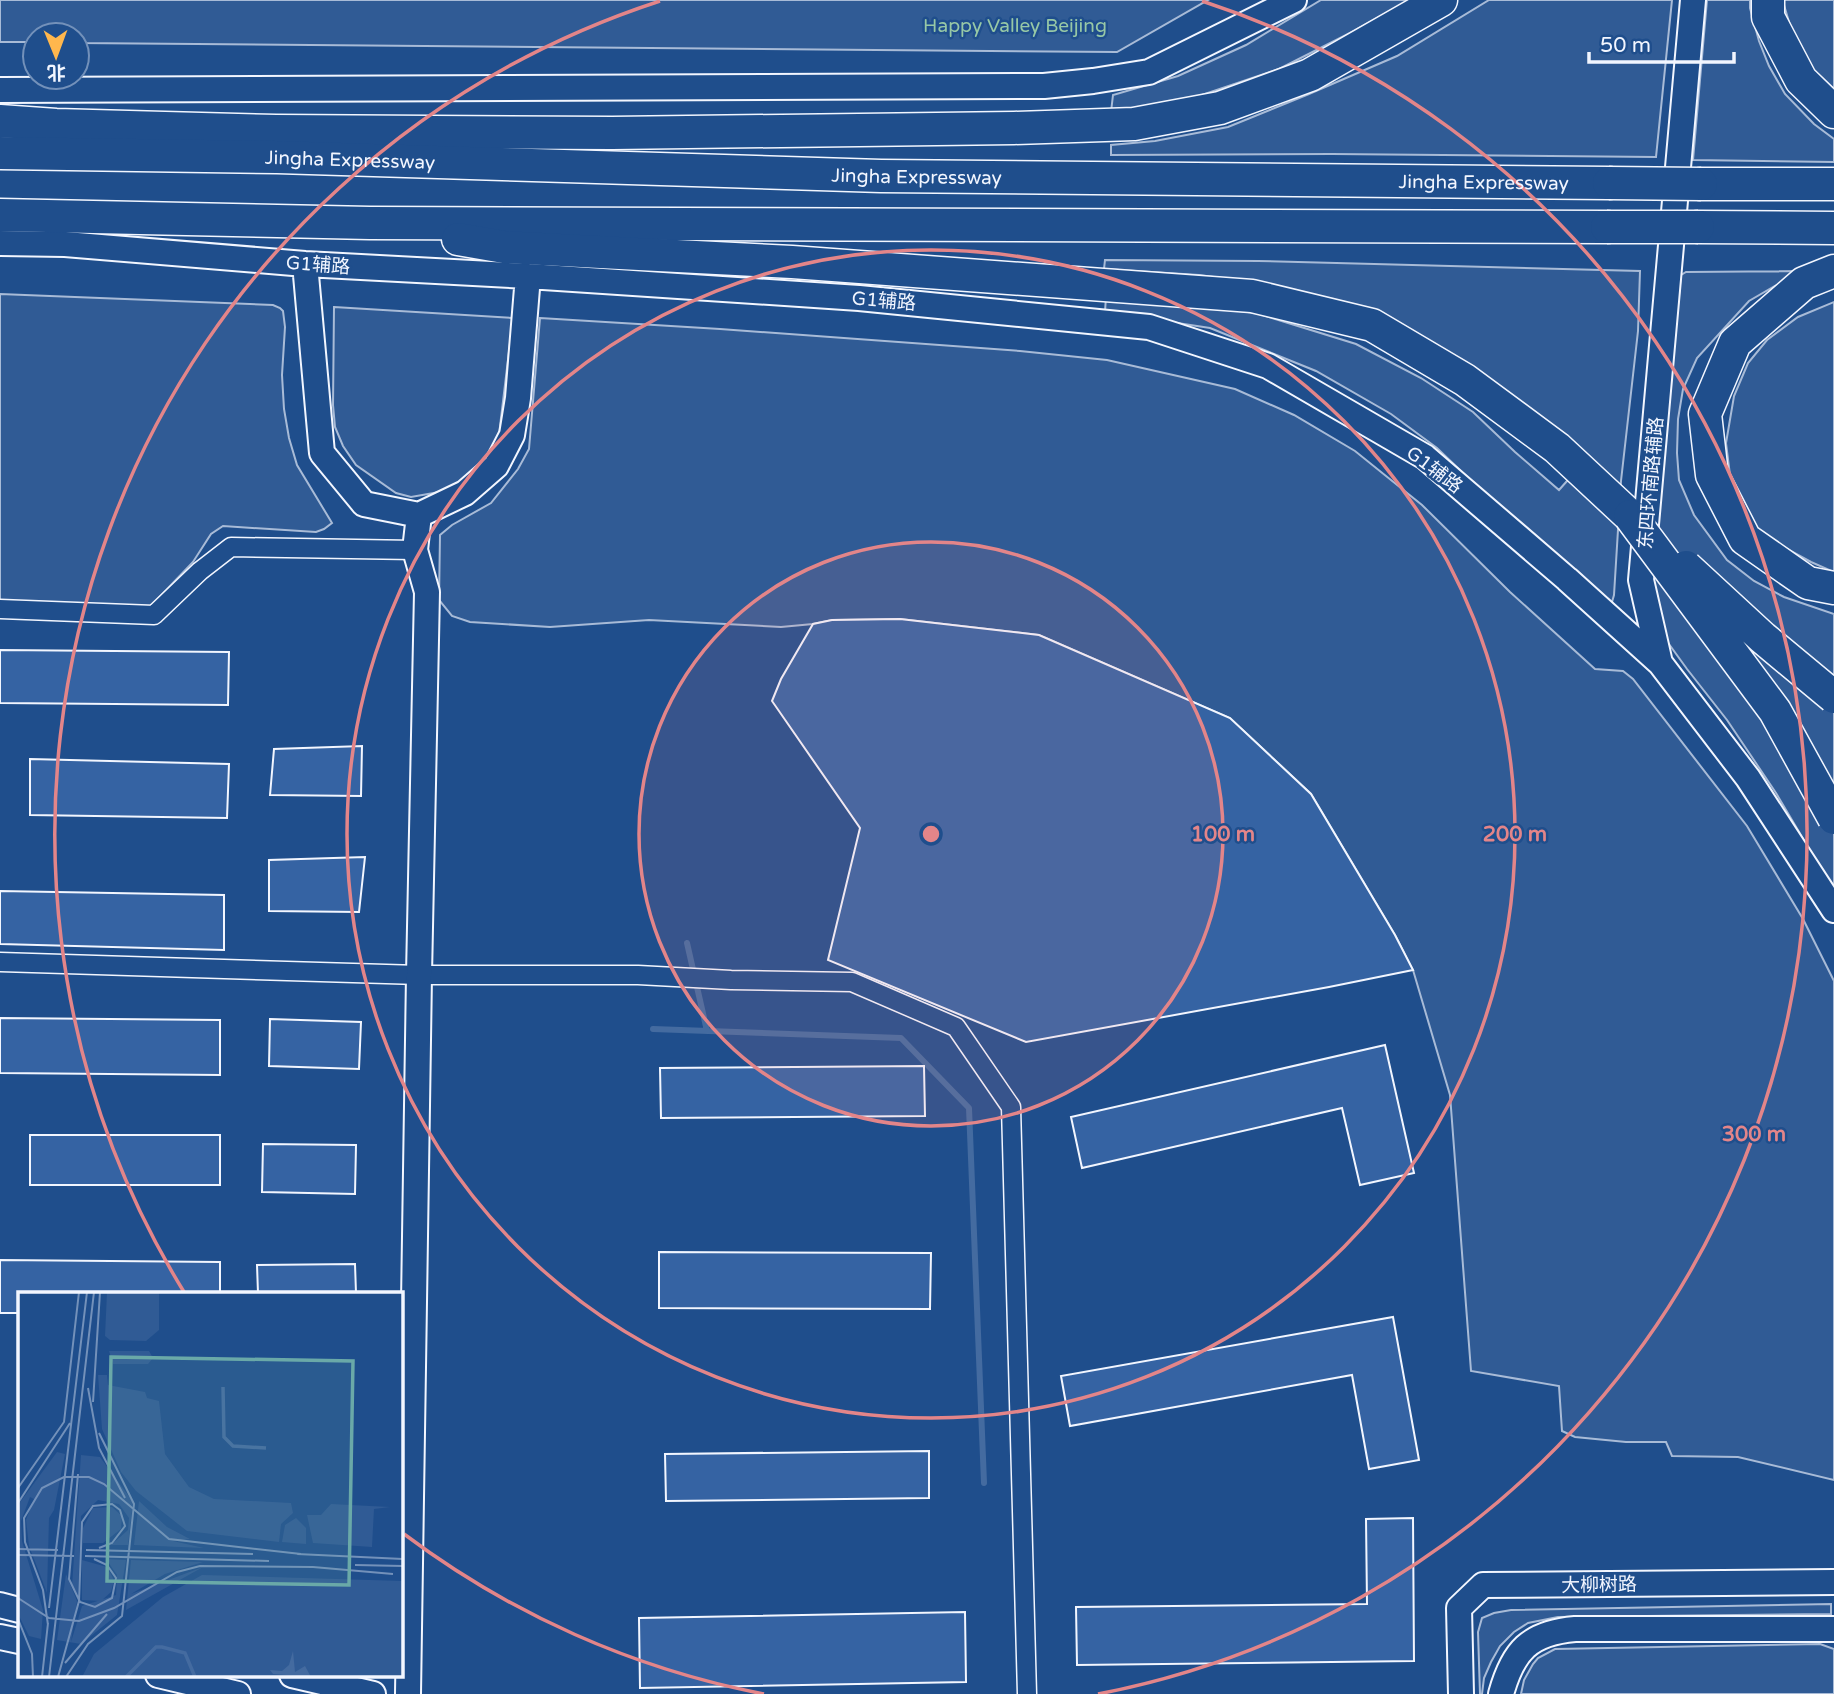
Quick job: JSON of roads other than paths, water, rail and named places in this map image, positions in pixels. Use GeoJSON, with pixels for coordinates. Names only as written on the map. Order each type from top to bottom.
{"type":"FeatureCollection","features":[{"type":"Feature","properties":{"kind":"highway"},"geometry":{"type":"LineString","coordinates":[[0,121],[276,131],[612,133],[1134,124],[1220,108],[1310,75],[1441,0]]}},
{"type":"Feature","properties":{"kind":"highway"},"geometry":{"type":"LineString","coordinates":[[1768,0],[1768,17],[1801,79],[1834,112]]}},
{"type":"Feature","properties":{"kind":"highway"},"geometry":{"type":"LineString","coordinates":[[56,125],[152,154],[276,131]]}},
{"type":"Feature","properties":{"kind":"highway","name":"Jingha Expressway"},"geometry":{"type":"LineString","coordinates":[[0,153],[152,154],[881,176],[1834,184]]}},
{"type":"Feature","properties":{"kind":"highway"},"geometry":{"type":"LineString","coordinates":[[0,215],[370,223],[1834,228]]}},
{"type":"Feature","properties":{"kind":"highway"},"geometry":{"type":"LineString","coordinates":[[370,223],[504,247],[806,263],[1252,296],[1372,325],[1465,380],[1557,448],[1763,638],[1834,697]]}},
{"type":"Feature","properties":{"kind":"highway"},"geometry":{"type":"LineString","coordinates":[[1834,271],[1804,283],[1735,342],[1705,414],[1712,475],[1745,540],[1808,583],[1834,588]]}},
{"type":"Feature","properties":{"kind":"highway"},"geometry":{"type":"LineString","coordinates":[[1630,516],[1775,711],[1834,818]]}},
{"type":"Feature","properties":{"kind":"street"},"geometry":{"type":"LineString","coordinates":[[0,90],[1044,86],[1149,72],[1294,0]]}},
{"type":"Feature","properties":{"kind":"street","name":"东四环南路辅路"},"geometry":{"type":"LineString","coordinates":[[1693,0],[1641,580],[1660,663],[1748,778],[1834,910]]}},
{"type":"Feature","properties":{"kind":"street","name":"G1辅路"},"geometry":{"type":"LineString","coordinates":[[0,243],[65,244],[305,264],[859,298],[1149,327],[1268,366],[1425,457],[1660,663]]}},
{"type":"Feature","properties":{"kind":"street"},"geometry":{"type":"LineString","coordinates":[[305,264],[322,453],[364,504],[419,515],[464,493],[496,466],[512,435],[518,398],[528,276]]}},
{"type":"Feature","properties":{"kind":"street"},"geometry":{"type":"LineString","coordinates":[[408,1694],[427,592],[415,550],[419,515]]}},
{"type":"Feature","properties":{"kind":"street"},"geometry":{"type":"LineString","coordinates":[[0,609],[154,615],[200,571],[232,547],[415,550]]}},
{"type":"Feature","properties":{"kind":"street"},"geometry":{"type":"LineString","coordinates":[[0,962],[419,975],[660,976],[731,981],[852,982],[956,1027],[1011,1107],[1027,1694]]}},
{"type":"Feature","properties":{"kind":"street","name":"大柳树路"},"geometry":{"type":"LineString","coordinates":[[1461,1694],[1459,1608],[1483,1585],[1834,1582]]}},
{"type":"Feature","properties":{"kind":"street"},"geometry":{"type":"LineString","coordinates":[[0,1605],[18,1610]]}},
{"type":"Feature","properties":{"kind":"street"},"geometry":{"type":"LineString","coordinates":[[1501,1694],[1513,1661],[1526,1646],[1559,1630],[1834,1629]]}},
{"type":"Feature","properties":{"kind":"street"},"geometry":{"type":"LineString","coordinates":[[0,1637],[18,1641]]}},
{"type":"Feature","properties":{"kind":"street"},"geometry":{"type":"LineString","coordinates":[[162,1676],[237,1694]]}},
{"type":"Feature","properties":{"kind":"street"},"geometry":{"type":"LineString","coordinates":[[296,1676],[373,1694]]}},
{"type":"Feature","properties":{"kind":"waterway"},"geometry":{"type":"LineString","coordinates":[[687,943],[707,1031]]}},
{"type":"Feature","properties":{"kind":"waterway"},"geometry":{"type":"LineString","coordinates":[[653,1029],[901,1038],[969,1108],[984,1483]]}},
{"type":"Feature","properties":{"kind":"park label","name":"Happy Valley Beijing"},"geometry":{"type":"Point","coordinates":[1015,25]}}]}
